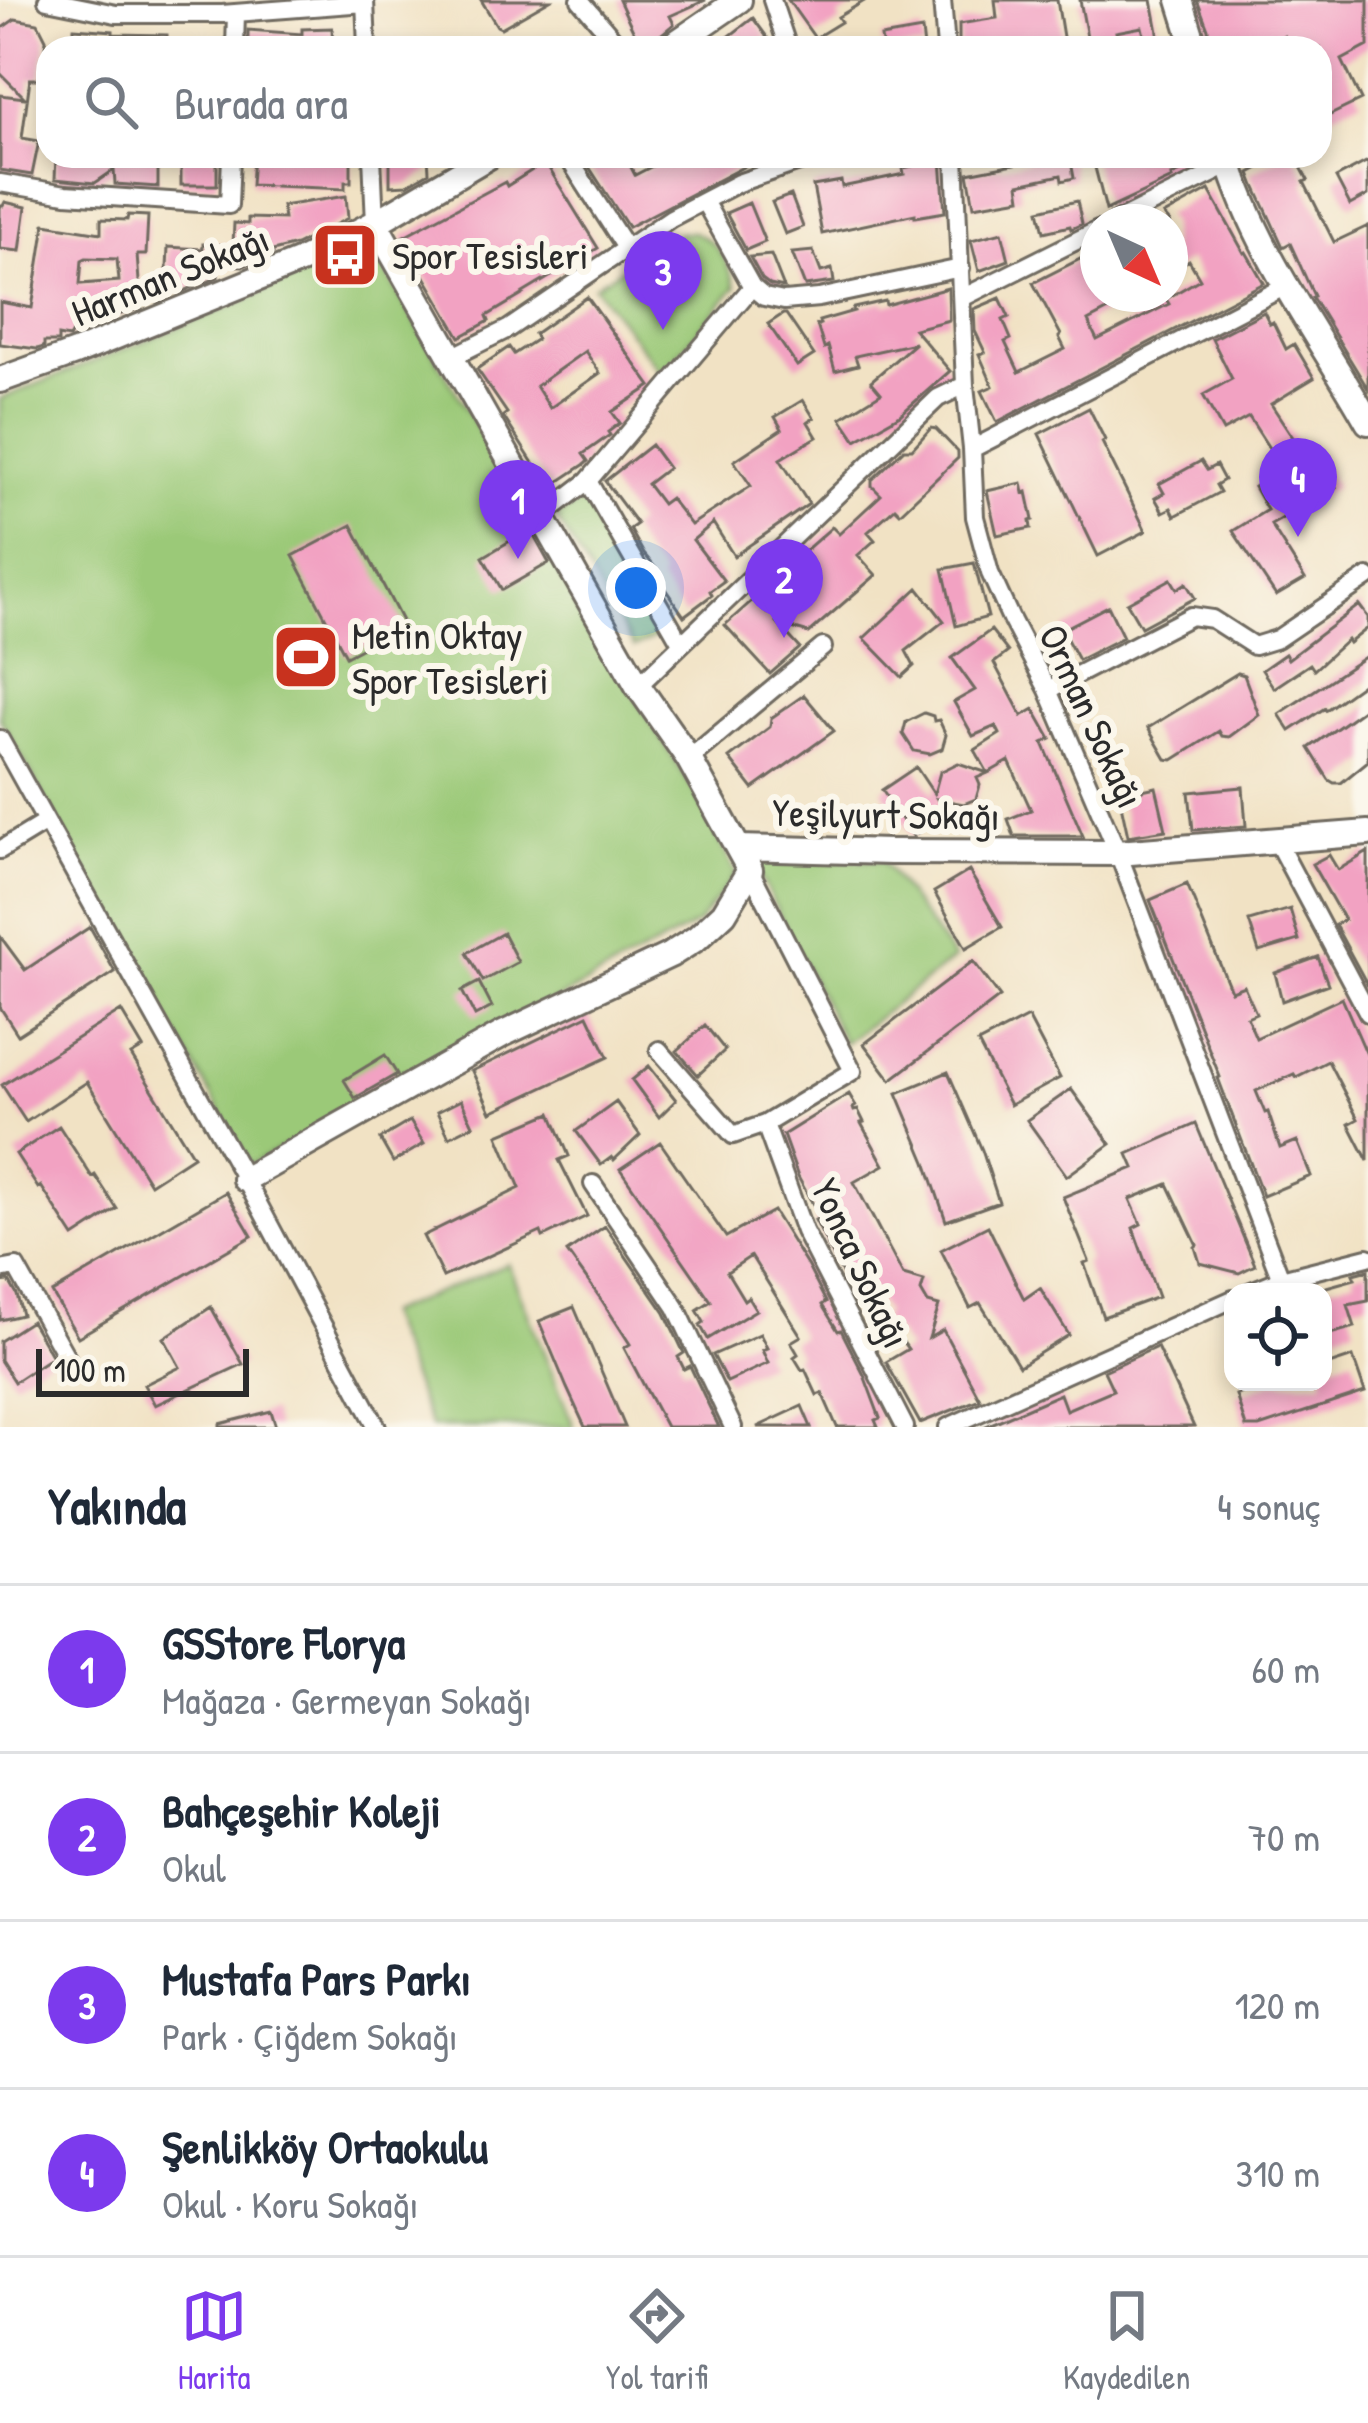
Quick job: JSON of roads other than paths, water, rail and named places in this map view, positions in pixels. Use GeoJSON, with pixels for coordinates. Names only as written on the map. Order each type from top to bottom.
{"type":"FeatureCollection","features":[{"type":"Feature","properties":{"kind":"main road"},"geometry":{"type":"LineString","coordinates":[[686,36],[739,0]]}},
{"type":"Feature","properties":{"kind":"main road"},"geometry":{"type":"LineString","coordinates":[[1180,0],[1192,36]]}},
{"type":"Feature","properties":{"kind":"main road","name":"Harman Sokağı"},"geometry":{"type":"LineString","coordinates":[[8,373],[75,353],[303,260],[469,168]]}},
{"type":"Feature","properties":{"kind":"main road"},"geometry":{"type":"LineString","coordinates":[[1232,168],[1286,286],[1368,422]]}},
{"type":"Feature","properties":{"kind":"main road"},"geometry":{"type":"LineString","coordinates":[[375,223],[638,686],[688,759],[744,859]]}},
{"type":"Feature","properties":{"kind":"main road","name":"Yeşilyurt Sokağı"},"geometry":{"type":"LineString","coordinates":[[245,1179],[503,1034],[698,938],[724,913],[744,859],[890,852],[1118,853],[1368,833]]}},
{"type":"Feature","properties":{"kind":"street"},"geometry":{"type":"LineString","coordinates":[[47,0],[116,14],[236,13],[365,2],[366,36]]}},
{"type":"Feature","properties":{"kind":"street"},"geometry":{"type":"LineString","coordinates":[[580,0],[611,36]]}},
{"type":"Feature","properties":{"kind":"street"},"geometry":{"type":"LineString","coordinates":[[772,0],[784,36]]}},
{"type":"Feature","properties":{"kind":"street"},"geometry":{"type":"LineString","coordinates":[[942,0],[945,36]]}},
{"type":"Feature","properties":{"kind":"street"},"geometry":{"type":"LineString","coordinates":[[235,36],[236,13]]}},
{"type":"Feature","properties":{"kind":"street"},"geometry":{"type":"LineString","coordinates":[[0,183],[65,194],[229,205],[231,168]]}},
{"type":"Feature","properties":{"kind":"street"},"geometry":{"type":"LineString","coordinates":[[373,168],[375,223]]}},
{"type":"Feature","properties":{"kind":"street"},"geometry":{"type":"LineString","coordinates":[[575,168],[626,248]]}},
{"type":"Feature","properties":{"kind":"street"},"geometry":{"type":"LineString","coordinates":[[450,358],[508,328],[671,218],[738,183],[784,168]]}},
{"type":"Feature","properties":{"kind":"street","name":"Orman Sokağı"},"geometry":{"type":"LineString","coordinates":[[956,168],[975,517],[990,573],[1048,690],[1118,853],[1281,1279]]}},
{"type":"Feature","properties":{"kind":"street"},"geometry":{"type":"LineString","coordinates":[[1148,204],[1214,168]]}},
{"type":"Feature","properties":{"kind":"street"},"geometry":{"type":"LineString","coordinates":[[704,201],[752,286],[764,297],[784,301],[819,298],[961,268]]}},
{"type":"Feature","properties":{"kind":"street"},"geometry":{"type":"LineString","coordinates":[[962,298],[1080,239]]}},
{"type":"Feature","properties":{"kind":"street"},"geometry":{"type":"LineString","coordinates":[[541,517],[588,481],[752,286]]}},
{"type":"Feature","properties":{"kind":"street"},"geometry":{"type":"LineString","coordinates":[[972,448],[1286,286]]}},
{"type":"Feature","properties":{"kind":"street"},"geometry":{"type":"LineString","coordinates":[[638,686],[938,398],[965,385]]}},
{"type":"Feature","properties":{"kind":"street"},"geometry":{"type":"LineString","coordinates":[[588,481],[681,643]]}},
{"type":"Feature","properties":{"kind":"street"},"geometry":{"type":"LineString","coordinates":[[1048,690],[1191,616],[1212,619],[1254,646],[1277,639],[1368,577]]}},
{"type":"Feature","properties":{"kind":"street"},"geometry":{"type":"LineString","coordinates":[[688,759],[824,647]]}},
{"type":"Feature","properties":{"kind":"street"},"geometry":{"type":"LineString","coordinates":[[0,739],[377,1427]]}},
{"type":"Feature","properties":{"kind":"street"},"geometry":{"type":"LineString","coordinates":[[0,850],[46,822]]}},
{"type":"Feature","properties":{"kind":"street"},"geometry":{"type":"LineString","coordinates":[[1277,842],[1368,1012]]}},
{"type":"Feature","properties":{"kind":"street"},"geometry":{"type":"LineString","coordinates":[[658,1050],[733,1135],[765,1124],[853,1071],[744,859]]}},
{"type":"Feature","properties":{"kind":"street","name":"Yonca Sokağı"},"geometry":{"type":"LineString","coordinates":[[765,1124],[804,1231],[904,1427]]}},
{"type":"Feature","properties":{"kind":"street"},"geometry":{"type":"LineString","coordinates":[[593,1184],[676,1307],[733,1427]]}},
{"type":"Feature","properties":{"kind":"street"},"geometry":{"type":"LineString","coordinates":[[1271,1283],[1368,1256]]}},
{"type":"Feature","properties":{"kind":"street"},"geometry":{"type":"LineString","coordinates":[[0,1270],[16,1267],[68,1360]]}},
{"type":"Feature","properties":{"kind":"street"},"geometry":{"type":"LineString","coordinates":[[948,1427],[974,1423],[1129,1344],[1224,1303]]}},
{"type":"Feature","properties":{"kind":"place","name":"Spor Tesisleri"},"geometry":{"type":"Point","coordinates":[345,255]}},
{"type":"Feature","properties":{"kind":"place","name":"Mustafa Pars Parkı"},"geometry":{"type":"Point","coordinates":[663,330]}},
{"type":"Feature","properties":{"kind":"place","name":"Şenlikköy Ortaokulu"},"geometry":{"type":"Point","coordinates":[1298,537]}},
{"type":"Feature","properties":{"kind":"place","name":"GSStore Florya"},"geometry":{"type":"Point","coordinates":[518,559]}},
{"type":"Feature","properties":{"kind":"place","name":"Bahçeşehir Koleji"},"geometry":{"type":"Point","coordinates":[784,638]}},
{"type":"Feature","properties":{"kind":"place","name":"Metin Oktay Spor Tesisleri"},"geometry":{"type":"Point","coordinates":[306,657]}}]}
